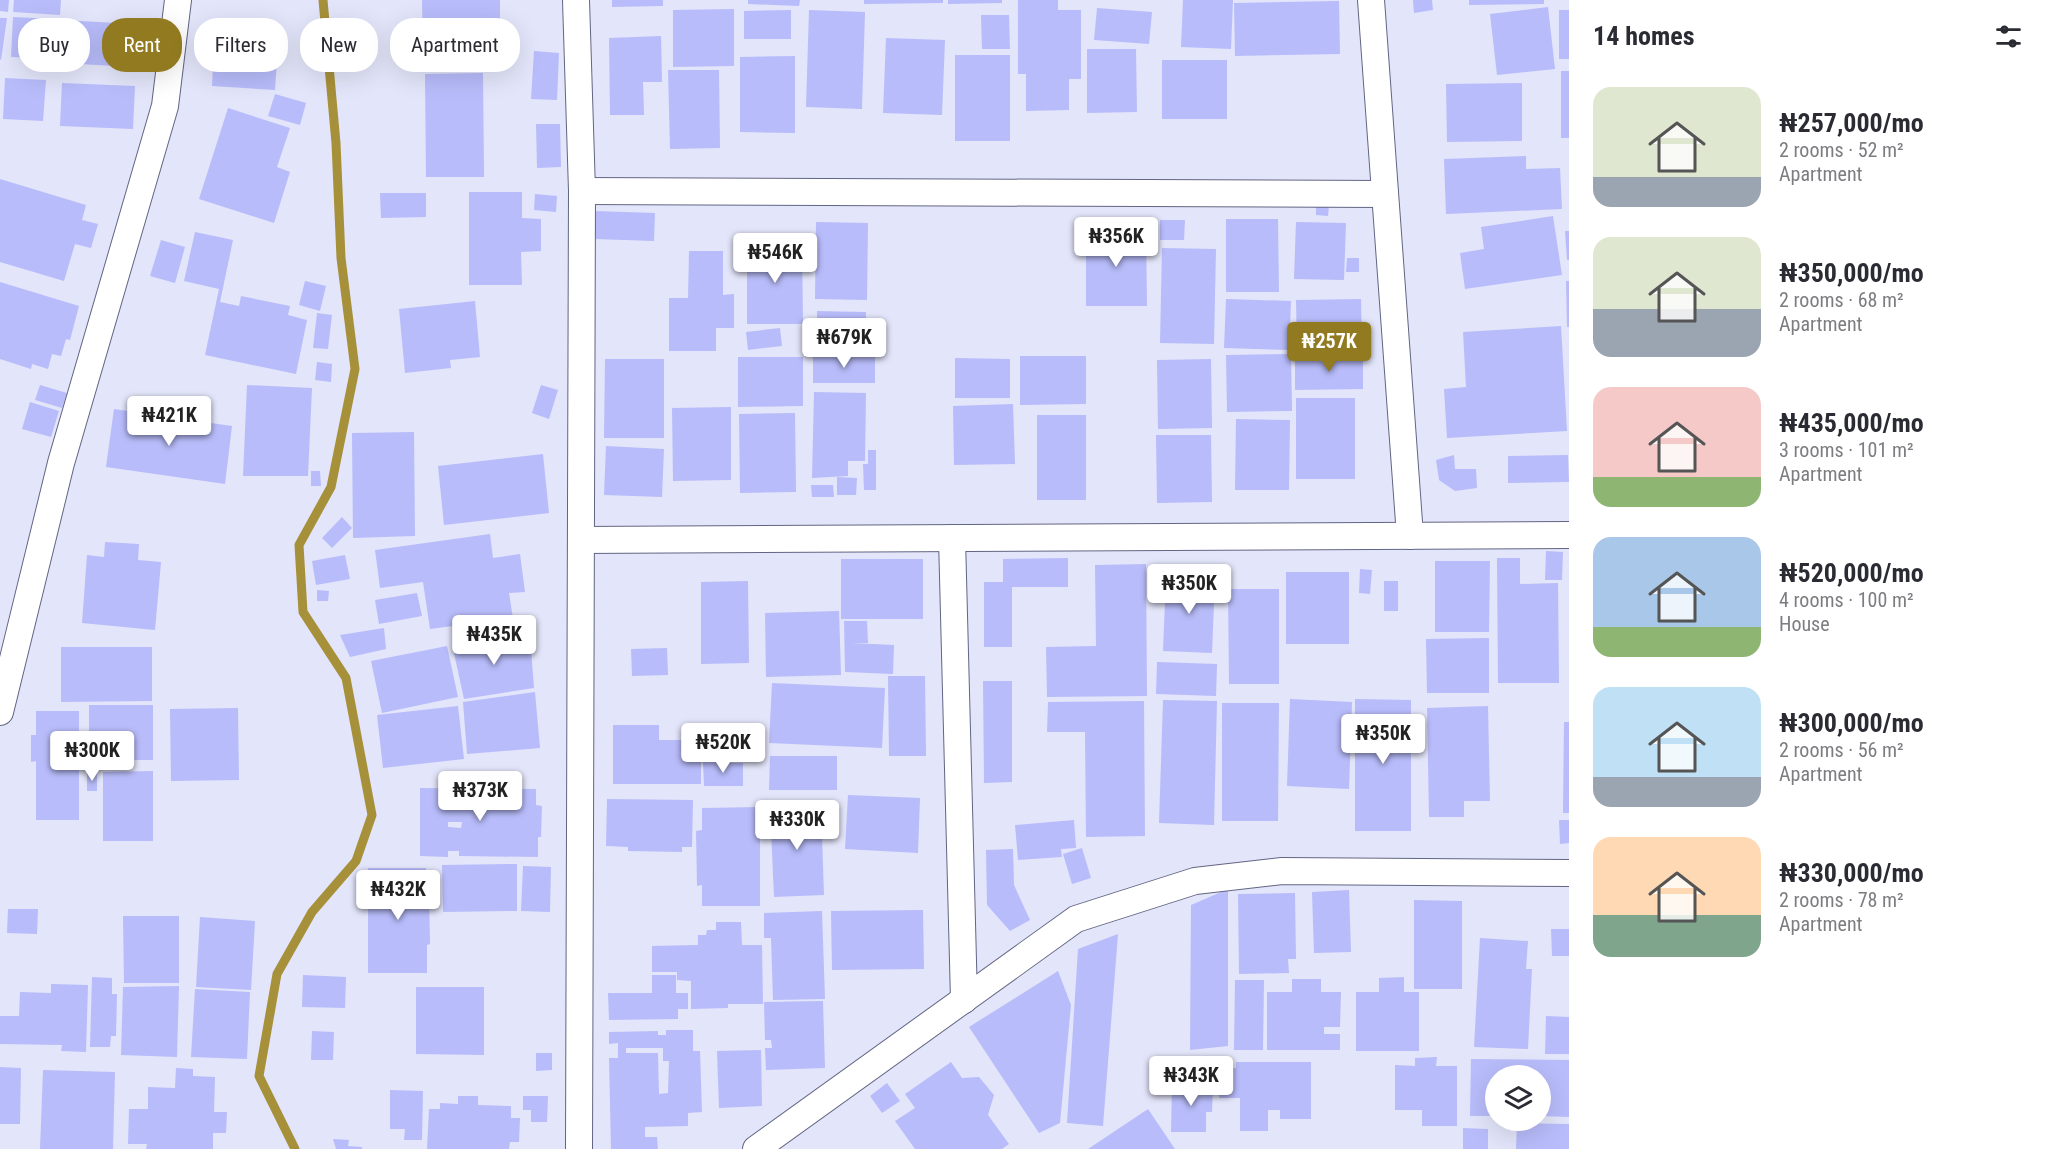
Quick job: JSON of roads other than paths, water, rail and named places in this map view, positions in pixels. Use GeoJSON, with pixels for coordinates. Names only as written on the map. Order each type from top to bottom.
{"type":"FeatureCollection","features":[{"type":"Feature","properties":{"kind":"street"},"geometry":{"type":"LineString","coordinates":[[0,712],[61,463],[165,106],[178,0]]}},
{"type":"Feature","properties":{"kind":"street"},"geometry":{"type":"LineString","coordinates":[[576,0],[582,191],[579,1149]]}},
{"type":"Feature","properties":{"kind":"street"},"geometry":{"type":"LineString","coordinates":[[1371,0],[1410,536]]}},
{"type":"Feature","properties":{"kind":"street"},"geometry":{"type":"LineString","coordinates":[[582,191],[1385,194]]}},
{"type":"Feature","properties":{"kind":"street"},"geometry":{"type":"LineString","coordinates":[[581,540],[1569,535]]}},
{"type":"Feature","properties":{"kind":"street"},"geometry":{"type":"LineString","coordinates":[[952,538],[964,1000]]}},
{"type":"Feature","properties":{"kind":"street"},"geometry":{"type":"LineString","coordinates":[[756,1149],[1076,919],[1195,881],[1282,871],[1569,873]]}},
{"type":"Feature","properties":{"kind":"waterway"},"geometry":{"type":"LineString","coordinates":[[295,1149],[259,1076],[277,974],[312,912],[356,861],[372,815],[346,678],[303,612],[299,545],[331,487],[355,369],[341,258],[336,143],[323,0]]}}]}
